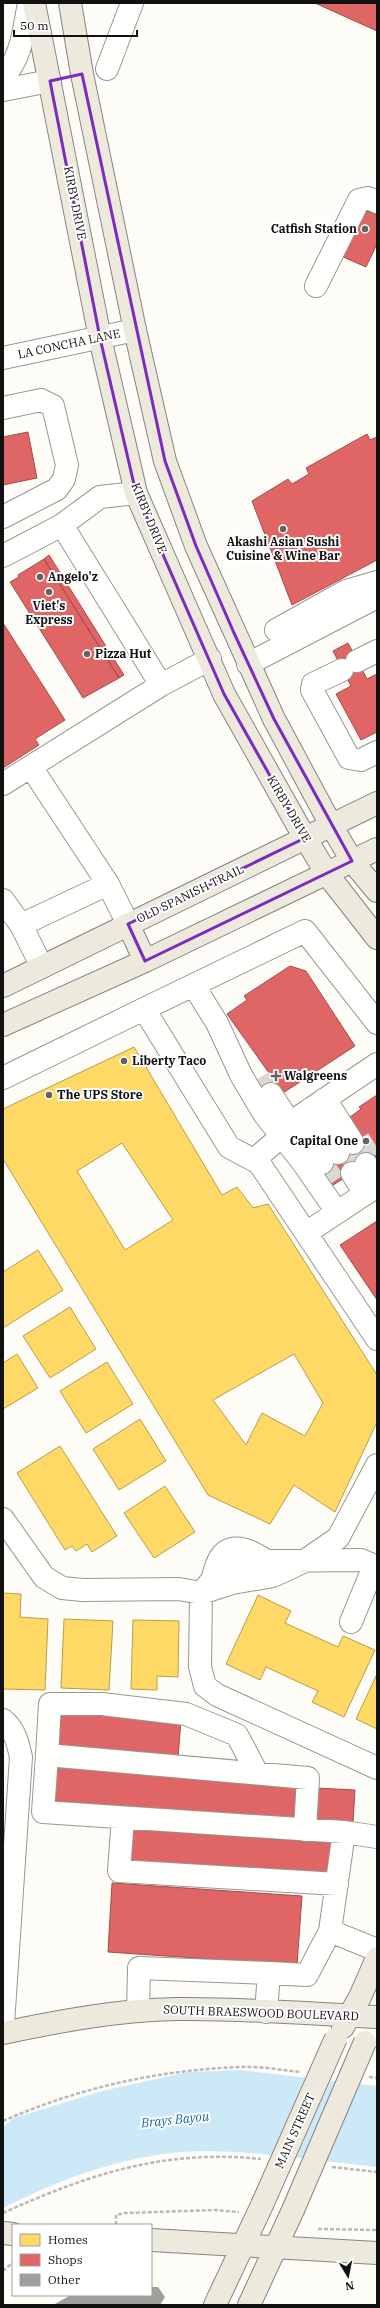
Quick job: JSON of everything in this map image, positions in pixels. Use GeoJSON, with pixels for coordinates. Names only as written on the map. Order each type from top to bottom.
{"type":"FeatureCollection","features":[{"type":"Feature","properties":{"kind":"main road","name":"KIRBY DRIVE"},"geometry":{"type":"LineString","coordinates":[[34,3],[100,338],[136,493],[210,659],[224,694],[305,838],[327,874],[377,938]]}},
{"type":"Feature","properties":{"kind":"main road"},"geometry":{"type":"LineString","coordinates":[[70,3],[82,74],[135,330],[165,461],[196,546],[274,719],[352,861],[377,891]]}},
{"type":"Feature","properties":{"kind":"main road"},"geometry":{"type":"LineString","coordinates":[[50,81],[82,74]]}},
{"type":"Feature","properties":{"kind":"main road","name":"OLD SPANISH TRAIL"},"geometry":{"type":"LineString","coordinates":[[3,986],[377,803]]}},
{"type":"Feature","properties":{"kind":"main road"},"geometry":{"type":"LineString","coordinates":[[3,1026],[327,874],[377,849]]}},
{"type":"Feature","properties":{"kind":"main road"},"geometry":{"type":"LineString","coordinates":[[128,924],[145,960]]}},
{"type":"Feature","properties":{"kind":"main road","name":"MAIN STREET"},"geometry":{"type":"LineString","coordinates":[[215,2305],[242,2245],[252,2209],[377,1958]]}},
{"type":"Feature","properties":{"kind":"main road","name":"SOUTH BRAESWOOD BOULEVARD"},"geometry":{"type":"LineString","coordinates":[[3,2033],[70,2019],[138,2011],[177,2009],[377,2016]]}},
{"type":"Feature","properties":{"kind":"main road"},"geometry":{"type":"LineString","coordinates":[[249,2305],[293,2210],[377,2016]]}},
{"type":"Feature","properties":{"kind":"main road"},"geometry":{"type":"LineString","coordinates":[[152,2240],[377,2253]]}},
{"type":"Feature","properties":{"kind":"street"},"geometry":{"type":"LineString","coordinates":[[3,78],[11,70],[21,44],[29,3]]}},
{"type":"Feature","properties":{"kind":"street"},"geometry":{"type":"LineString","coordinates":[[82,74],[116,66],[132,3]]}},
{"type":"Feature","properties":{"kind":"street"},"geometry":{"type":"LineString","coordinates":[[3,90],[50,81]]}},
{"type":"Feature","properties":{"kind":"street"},"geometry":{"type":"LineString","coordinates":[[316,286],[359,200],[368,198],[377,202]]}},
{"type":"Feature","properties":{"kind":"street","name":"LA CONCHA LANE"},"geometry":{"type":"LineString","coordinates":[[3,358],[135,330]]}},
{"type":"Feature","properties":{"kind":"street"},"geometry":{"type":"LineString","coordinates":[[3,408],[40,400],[53,406],[67,465],[64,479],[57,488],[3,517]]}},
{"type":"Feature","properties":{"kind":"street"},"geometry":{"type":"LineString","coordinates":[[3,556],[62,525],[100,497],[136,493]]}},
{"type":"Feature","properties":{"kind":"street"},"geometry":{"type":"LineString","coordinates":[[62,525],[161,685]]}},
{"type":"Feature","properties":{"kind":"street"},"geometry":{"type":"LineString","coordinates":[[276,630],[346,590],[377,582]]}},
{"type":"Feature","properties":{"kind":"street"},"geometry":{"type":"LineString","coordinates":[[248,664],[377,597]]}},
{"type":"Feature","properties":{"kind":"street"},"geometry":{"type":"LineString","coordinates":[[377,651],[313,684],[312,690],[349,758],[361,760],[377,752]]}},
{"type":"Feature","properties":{"kind":"street"},"geometry":{"type":"LineString","coordinates":[[3,784],[161,685],[210,659]]}},
{"type":"Feature","properties":{"kind":"street"},"geometry":{"type":"LineString","coordinates":[[31,767],[108,884],[128,924]]}},
{"type":"Feature","properties":{"kind":"street"},"geometry":{"type":"LineString","coordinates":[[21,925],[108,884]]}},
{"type":"Feature","properties":{"kind":"street"},"geometry":{"type":"LineString","coordinates":[[3,900],[21,925],[42,967]]}},
{"type":"Feature","properties":{"kind":"street"},"geometry":{"type":"LineString","coordinates":[[3,1078],[305,931],[377,1023]]}},
{"type":"Feature","properties":{"kind":"street"},"geometry":{"type":"LineString","coordinates":[[194,986],[217,1023],[265,1086],[307,1113],[341,1151],[307,1113],[264,1114],[241,1075],[217,1023]]}},
{"type":"Feature","properties":{"kind":"street"},"geometry":{"type":"LineString","coordinates":[[144,1009],[229,1147],[255,1160],[377,1339]]}},
{"type":"Feature","properties":{"kind":"street"},"geometry":{"type":"LineString","coordinates":[[255,1160],[307,1113],[377,1064]]}},
{"type":"Feature","properties":{"kind":"street"},"geometry":{"type":"LineString","coordinates":[[306,1233],[360,1183],[301,1160],[307,1113]]}},
{"type":"Feature","properties":{"kind":"street"},"geometry":{"type":"LineString","coordinates":[[3,1519],[44,1577],[62,1588],[83,1590],[179,1589],[232,1583],[273,1576],[303,1562],[338,1538],[377,1465]]}},
{"type":"Feature","properties":{"kind":"street"},"geometry":{"type":"LineString","coordinates":[[206,1586],[227,1572],[261,1562],[361,1560],[375,1566],[351,1622]]}},
{"type":"Feature","properties":{"kind":"street"},"geometry":{"type":"LineString","coordinates":[[206,1586],[200,1667],[205,1686],[217,1695],[377,1768]]}},
{"type":"Feature","properties":{"kind":"street"},"geometry":{"type":"LineString","coordinates":[[257,1773],[237,1735],[186,1714],[102,1704],[50,1704],[43,1812],[344,1832],[377,1837]]}},
{"type":"Feature","properties":{"kind":"street"},"geometry":{"type":"LineString","coordinates":[[3,1720],[7,1723],[17,1739],[21,1757],[6,1932],[3,2024]]}},
{"type":"Feature","properties":{"kind":"street"},"geometry":{"type":"LineString","coordinates":[[47,1755],[308,1778],[305,1830]]}},
{"type":"Feature","properties":{"kind":"street"},"geometry":{"type":"LineString","coordinates":[[122,1818],[119,1871],[337,1884]]}},
{"type":"Feature","properties":{"kind":"street"},"geometry":{"type":"LineString","coordinates":[[138,2011],[139,1968],[307,1975],[330,1931],[344,1832]]}},
{"type":"Feature","properties":{"kind":"street"},"geometry":{"type":"LineString","coordinates":[[330,1931],[377,1950]]}},
{"type":"Feature","properties":{"kind":"street"},"geometry":{"type":"LineString","coordinates":[[266,2012],[269,1973]]}},
{"type":"Feature","properties":{"kind":"path"},"geometry":{"type":"LineString","coordinates":[[3,2121],[37,2106],[83,2091],[166,2074],[241,2067],[309,2072]]}},
{"type":"Feature","properties":{"kind":"path"},"geometry":{"type":"LineString","coordinates":[[362,2077],[377,2078]]}},
{"type":"Feature","properties":{"kind":"path"},"geometry":{"type":"LineString","coordinates":[[3,2213],[73,2182],[101,2174],[174,2159],[235,2157]]}},
{"type":"Feature","properties":{"kind":"path"},"geometry":{"type":"LineString","coordinates":[[354,2169],[377,2172]]}},
{"type":"Feature","properties":{"kind":"path"},"geometry":{"type":"LineString","coordinates":[[116,2224],[116,2215],[146,2211],[252,2209]]}},
{"type":"Feature","properties":{"kind":"path"},"geometry":{"type":"LineString","coordinates":[[316,2229],[377,2230]]}},
{"type":"Feature","properties":{"kind":"path"},"geometry":{"type":"LineString","coordinates":[[3,2272],[12,2263]]}},
{"type":"Feature","properties":{"kind":"highlighted area"},"geometry":{"type":"Polygon","coordinates":[[[82,74],[165,461],[196,546],[274,719],[352,861],[145,961],[128,924],[305,838],[224,694],[136,493],[100,338],[50,81],[82,74]]]}},
{"type":"Feature","properties":{"kind":"water","name":"Brays Bayou"},"geometry":{"type":"Polygon","coordinates":[[[240,2070],[377,2086],[377,2167],[224,2151],[176,2152],[125,2161],[100,2168],[50,2186],[3,2208],[3,2127],[14,2118],[102,2091],[188,2072],[240,2070]]]}},
{"type":"Feature","properties":{"kind":"building: Homes"},"geometry":{"type":"Polygon","coordinates":[[[134,1047],[222,1195],[237,1187],[253,1208],[268,1204],[377,1375],[377,1422],[335,1512],[294,1485],[270,1524],[208,1495],[3,1159],[3,1109],[134,1047]],[[122,1143],[77,1171],[125,1250],[173,1220],[122,1143]],[[294,1354],[213,1400],[246,1445],[262,1413],[305,1436],[323,1403],[294,1354]]]}},
{"type":"Feature","properties":{"kind":"building: Homes"},"geometry":{"type":"Polygon","coordinates":[[[38,1250],[63,1290],[3,1328],[3,1272],[38,1250]]]}},
{"type":"Feature","properties":{"kind":"building: Homes"},"geometry":{"type":"Polygon","coordinates":[[[70,1307],[96,1349],[50,1378],[23,1336],[70,1307]]]}},
{"type":"Feature","properties":{"kind":"building: Homes"},"geometry":{"type":"Polygon","coordinates":[[[17,1354],[38,1388],[3,1409],[3,1363],[17,1354]]]}},
{"type":"Feature","properties":{"kind":"building: Homes"},"geometry":{"type":"Polygon","coordinates":[[[107,1362],[133,1404],[86,1433],[60,1391],[107,1362]]]}},
{"type":"Feature","properties":{"kind":"building: Homes"},"geometry":{"type":"Polygon","coordinates":[[[140,1419],[166,1461],[119,1490],[93,1449],[140,1419]]]}},
{"type":"Feature","properties":{"kind":"building: Homes"},"geometry":{"type":"Polygon","coordinates":[[[60,1446],[117,1536],[92,1552],[87,1544],[76,1551],[72,1546],[65,1550],[17,1473],[60,1446]]]}},
{"type":"Feature","properties":{"kind":"building: Homes"},"geometry":{"type":"Polygon","coordinates":[[[165,1486],[195,1532],[154,1558],[124,1513],[165,1486]]]}},
{"type":"Feature","properties":{"kind":"building: Homes"},"geometry":{"type":"Polygon","coordinates":[[[3,1593],[21,1594],[20,1617],[48,1619],[45,1690],[3,1689],[3,1593]]]}},
{"type":"Feature","properties":{"kind":"building: Homes"},"geometry":{"type":"Polygon","coordinates":[[[258,1595],[291,1611],[285,1623],[338,1647],[343,1636],[375,1650],[344,1717],[312,1702],[318,1691],[266,1667],[260,1680],[226,1664],[258,1595]]]}},
{"type":"Feature","properties":{"kind":"building: Homes"},"geometry":{"type":"Polygon","coordinates":[[[64,1619],[113,1621],[109,1690],[61,1688],[64,1619]]]}},
{"type":"Feature","properties":{"kind":"building: Homes"},"geometry":{"type":"Polygon","coordinates":[[[133,1620],[179,1621],[178,1677],[157,1676],[157,1690],[131,1689],[133,1620]]]}},
{"type":"Feature","properties":{"kind":"building: Homes"},"geometry":{"type":"Polygon","coordinates":[[[377,1674],[377,1729],[356,1719],[377,1674]]]}},
{"type":"Feature","properties":{"kind":"building: Shops"},"geometry":{"type":"Polygon","coordinates":[[[315,3],[377,3],[377,31],[315,3]]]}},
{"type":"Feature","properties":{"kind":"building: Shops","name":"Catfish Station"},"geometry":{"type":"Polygon","coordinates":[[[362,209],[377,215],[377,244],[366,267],[341,256],[362,209]]]}},
{"type":"Feature","properties":{"kind":"building: Shops"},"geometry":{"type":"Polygon","coordinates":[[[28,432],[37,478],[3,485],[3,437],[28,432]]]}},
{"type":"Feature","properties":{"kind":"building: Shops"},"geometry":{"type":"Polygon","coordinates":[[[367,434],[370,440],[377,437],[377,560],[292,605],[252,501],[288,479],[292,484],[309,474],[306,468],[367,434]]]}},
{"type":"Feature","properties":{"kind":"building: Shops"},"geometry":{"type":"Polygon","coordinates":[[[49,555],[124,675],[119,678],[44,559],[49,555]]]}},
{"type":"Feature","properties":{"kind":"building: Shops"},"geometry":{"type":"Polygon","coordinates":[[[44,559],[119,678],[83,698],[10,582],[19,577],[18,575],[44,559]]]}},
{"type":"Feature","properties":{"kind":"building: Shops"},"geometry":{"type":"Polygon","coordinates":[[[3,623],[65,720],[35,739],[39,745],[3,768],[3,623]]]}},
{"type":"Feature","properties":{"kind":"building: Shops"},"geometry":{"type":"Polygon","coordinates":[[[348,643],[367,679],[377,674],[377,732],[361,740],[336,694],[351,686],[333,651],[348,643]]]}},
{"type":"Feature","properties":{"kind":"building: Shops","name":"Walgreens"},"geometry":{"type":"Polygon","coordinates":[[[290,966],[306,971],[355,1046],[283,1093],[266,1097],[255,1082],[269,1073],[227,1014],[247,1000],[244,996],[290,966]]]}},
{"type":"Feature","properties":{"kind":"building: Shops","name":"Capital One"},"geometry":{"type":"Polygon","coordinates":[[[377,1095],[377,1157],[330,1187],[317,1167],[363,1137],[350,1117],[361,1109],[359,1107],[377,1095]]]}},
{"type":"Feature","properties":{"kind":"building: Shops"},"geometry":{"type":"Polygon","coordinates":[[[377,1221],[377,1300],[340,1245],[377,1221]]]}},
{"type":"Feature","properties":{"kind":"building: Shops"},"geometry":{"type":"Polygon","coordinates":[[[61,1712],[181,1720],[178,1758],[58,1750],[61,1712]]]}},
{"type":"Feature","properties":{"kind":"building: Shops"},"geometry":{"type":"Polygon","coordinates":[[[57,1767],[298,1783],[295,1821],[54,1805],[57,1767]]]}},
{"type":"Feature","properties":{"kind":"building: Shops"},"geometry":{"type":"Polygon","coordinates":[[[316,1788],[355,1790],[353,1822],[315,1820],[316,1788]]]}},
{"type":"Feature","properties":{"kind":"building: Shops"},"geometry":{"type":"Polygon","coordinates":[[[132,1829],[334,1843],[332,1881],[130,1867],[132,1829]]]}},
{"type":"Feature","properties":{"kind":"building: Shops"},"geometry":{"type":"Polygon","coordinates":[[[112,1883],[302,1896],[297,1965],[108,1952],[112,1883]]]}},
{"type":"Feature","properties":{"kind":"building: Other"},"geometry":{"type":"Polygon","coordinates":[[[152,2287],[158,2287],[165,2297],[160,2305],[53,2305],[69,2296],[152,2296],[152,2287]]]}},
{"type":"Feature","properties":{"kind":"tunnel"},"geometry":{"type":"LineString","coordinates":[[260,1078],[271,1094]]}},
{"type":"Feature","properties":{"kind":"tunnel"},"geometry":{"type":"LineString","coordinates":[[359,1139],[372,1160]]}},
{"type":"Feature","properties":{"kind":"tunnel"},"geometry":{"type":"LineString","coordinates":[[346,1148],[359,1169]]}},
{"type":"Feature","properties":{"kind":"tunnel"},"geometry":{"type":"LineString","coordinates":[[322,1163],[336,1184]]}},
{"type":"Feature","properties":{"kind":"place","name":"Catfish Station"},"geometry":{"type":"Point","coordinates":[365,229]}},
{"type":"Feature","properties":{"kind":"place","name":"Akashi Asian Sushi Cuisine & Wine Bar"},"geometry":{"type":"Point","coordinates":[283,529]}},
{"type":"Feature","properties":{"kind":"place","name":"Angelo'z"},"geometry":{"type":"Point","coordinates":[40,577]}},
{"type":"Feature","properties":{"kind":"place","name":"Viet's Express"},"geometry":{"type":"Point","coordinates":[49,592]}},
{"type":"Feature","properties":{"kind":"place","name":"Pizza Hut"},"geometry":{"type":"Point","coordinates":[87,654]}},
{"type":"Feature","properties":{"kind":"place","name":"Liberty Taco"},"geometry":{"type":"Point","coordinates":[124,1061]}},
{"type":"Feature","properties":{"kind":"place","name":"Walgreens"},"geometry":{"type":"Point","coordinates":[276,1076]}},
{"type":"Feature","properties":{"kind":"place","name":"The UPS Store"},"geometry":{"type":"Point","coordinates":[49,1095]}},
{"type":"Feature","properties":{"kind":"place","name":"Capital One"},"geometry":{"type":"Point","coordinates":[366,1141]}}]}
